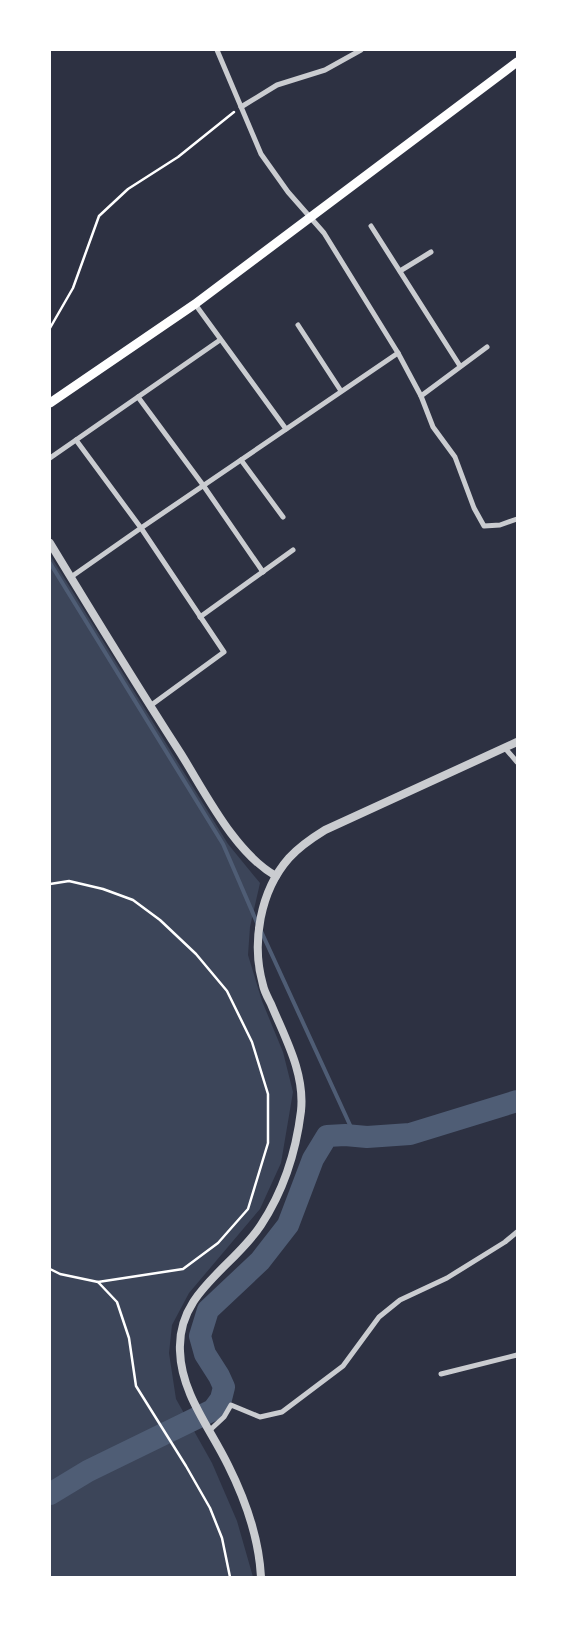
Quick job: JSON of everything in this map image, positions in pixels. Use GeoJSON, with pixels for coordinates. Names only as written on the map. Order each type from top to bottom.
{"type":"FeatureCollection","features":[{"type":"Feature","properties":{"kind":"main road"},"geometry":{"type":"LineString","coordinates":[[50,403],[195,304],[517,62]]}},
{"type":"Feature","properties":{"kind":"street"},"geometry":{"type":"LineString","coordinates":[[217,50],[261,154],[288,192],[324,233],[398,352],[421,396],[433,427],[455,457],[474,508],[484,526],[500,525],[517,519]]}},
{"type":"Feature","properties":{"kind":"street"},"geometry":{"type":"LineString","coordinates":[[241,107],[277,85],[325,70],[362,50]]}},
{"type":"Feature","properties":{"kind":"street"},"geometry":{"type":"LineString","coordinates":[[371,226],[460,366]]}},
{"type":"Feature","properties":{"kind":"street"},"geometry":{"type":"LineString","coordinates":[[400,271],[431,252]]}},
{"type":"Feature","properties":{"kind":"street"},"geometry":{"type":"LineString","coordinates":[[195,304],[286,429]]}},
{"type":"Feature","properties":{"kind":"street"},"geometry":{"type":"LineString","coordinates":[[298,325],[341,391]]}},
{"type":"Feature","properties":{"kind":"street"},"geometry":{"type":"LineString","coordinates":[[50,458],[220,340]]}},
{"type":"Feature","properties":{"kind":"street"},"geometry":{"type":"LineString","coordinates":[[421,396],[487,347]]}},
{"type":"Feature","properties":{"kind":"street"},"geometry":{"type":"LineString","coordinates":[[71,578],[398,352]]}},
{"type":"Feature","properties":{"kind":"street"},"geometry":{"type":"LineString","coordinates":[[138,397],[204,485],[263,572]]}},
{"type":"Feature","properties":{"kind":"street"},"geometry":{"type":"LineString","coordinates":[[76,440],[141,528],[224,652],[150,706]]}},
{"type":"Feature","properties":{"kind":"street"},"geometry":{"type":"LineString","coordinates":[[241,460],[283,517]]}},
{"type":"Feature","properties":{"kind":"street"},"geometry":{"type":"LineString","coordinates":[[50,543],[150,706],[233,836],[251,858],[276,876]]}},
{"type":"Feature","properties":{"kind":"street"},"geometry":{"type":"LineString","coordinates":[[200,617],[293,550]]}},
{"type":"Feature","properties":{"kind":"street"},"geometry":{"type":"LineString","coordinates":[[261,1577],[254,1535],[244,1500],[228,1464],[208,1430],[185,1380],[180,1352],[180,1329],[190,1305],[260,1227],[280,1193],[298,1134],[301,1106],[298,1072],[263,985],[259,962],[258,933],[264,906],[276,876],[289,858],[308,841],[325,830],[517,742]]}},
{"type":"Feature","properties":{"kind":"street"},"geometry":{"type":"LineString","coordinates":[[505,748],[517,762]]}},
{"type":"Feature","properties":{"kind":"street"},"geometry":{"type":"LineString","coordinates":[[208,1430],[224,1417],[231,1405],[260,1417],[282,1412],[343,1366],[379,1317],[400,1300],[447,1278],[505,1242],[517,1232]]}},
{"type":"Feature","properties":{"kind":"street"},"geometry":{"type":"LineString","coordinates":[[441,1374],[517,1355]]}},
{"type":"Feature","properties":{"kind":"path"},"geometry":{"type":"LineString","coordinates":[[50,328],[73,288],[99,216],[128,189],[178,157],[241,107]]}},
{"type":"Feature","properties":{"kind":"path"},"geometry":{"type":"LineString","coordinates":[[50,884],[69,881],[103,889],[134,900],[160,920],[196,954],[227,991],[252,1042],[268,1094],[268,1143],[248,1209],[218,1243],[183,1269],[98,1282],[60,1274],[50,1269]]}},
{"type":"Feature","properties":{"kind":"path"},"geometry":{"type":"LineString","coordinates":[[98,1282],[117,1302],[129,1338],[136,1386],[210,1508],[222,1538],[230,1577]]}},
{"type":"Feature","properties":{"kind":"shaded area"},"geometry":{"type":"Polygon","coordinates":[[[50,555],[228,844],[260,883],[250,927],[248,955],[262,1001],[283,1052],[293,1092],[281,1163],[260,1209],[189,1293],[172,1325],[169,1353],[176,1399],[212,1463],[237,1521],[253,1577],[50,1577],[50,555]]]}},
{"type":"Feature","properties":{"kind":"waterway"},"geometry":{"type":"LineString","coordinates":[[50,563],[223,844],[258,925]]}},
{"type":"Feature","properties":{"kind":"waterway"},"geometry":{"type":"LineString","coordinates":[[261,931],[355,1136]]}},
{"type":"Feature","properties":{"kind":"waterway"},"geometry":{"type":"LineString","coordinates":[[50,1494],[88,1471],[213,1410],[221,1399],[224,1387],[205,1354],[200,1336],[208,1310],[260,1261],[288,1225],[313,1159],[327,1136],[367,1137],[410,1134],[517,1101]]}}]}
